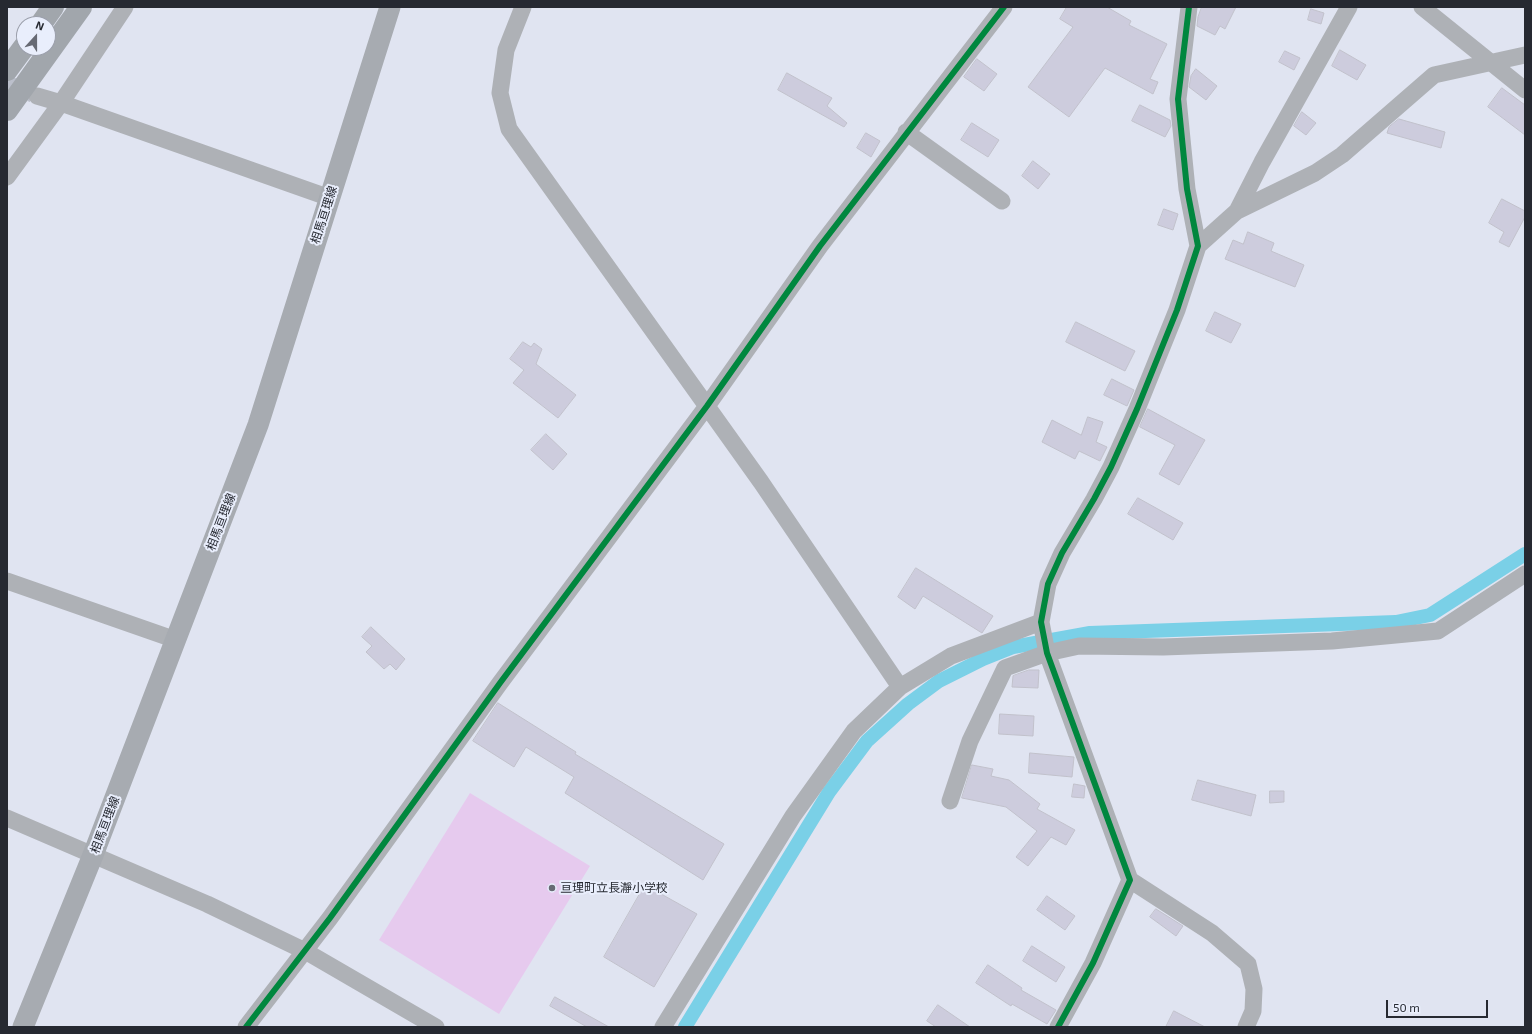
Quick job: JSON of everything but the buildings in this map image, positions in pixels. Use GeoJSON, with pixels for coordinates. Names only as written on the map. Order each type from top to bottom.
{"type":"FeatureCollection","features":[{"type":"Feature","properties":{"kind":"highway"},"geometry":{"type":"LineString","coordinates":[[46,16],[53,7]]}},
{"type":"Feature","properties":{"kind":"highway"},"geometry":{"type":"LineString","coordinates":[[7,110],[81,7]]}},
{"type":"Feature","properties":{"kind":"highway"},"geometry":{"type":"LineString","coordinates":[[7,70],[17,56]]}},
{"type":"Feature","properties":{"kind":"main road","name":"相馬亘理線"},"geometry":{"type":"LineString","coordinates":[[23,1027],[93,855],[258,424],[390,7]]}},
{"type":"Feature","properties":{"kind":"street"},"geometry":{"type":"LineString","coordinates":[[7,177],[61,103],[125,7]]}},
{"type":"Feature","properties":{"kind":"street"},"geometry":{"type":"LineString","coordinates":[[246,1027],[305,951],[500,683],[707,406],[820,246],[906,132],[1004,7]]}},
{"type":"Feature","properties":{"kind":"street"},"geometry":{"type":"LineString","coordinates":[[1189,7],[1178,99],[1187,189],[1198,246],[1177,310],[1127,431],[1101,486],[1062,553],[1048,584],[1041,622],[1047,653],[1130,880],[1212,933],[1248,964],[1254,989],[1253,1011],[1246,1027]]}},
{"type":"Feature","properties":{"kind":"street"},"geometry":{"type":"LineString","coordinates":[[1236,211],[1349,7]]}},
{"type":"Feature","properties":{"kind":"street"},"geometry":{"type":"LineString","coordinates":[[1422,7],[1525,90]]}},
{"type":"Feature","properties":{"kind":"street"},"geometry":{"type":"LineString","coordinates":[[520,9],[506,50],[500,93],[509,129],[707,406],[845,603],[900,686]]}},
{"type":"Feature","properties":{"kind":"street"},"geometry":{"type":"LineString","coordinates":[[1198,246],[1236,211],[1315,174],[1342,155],[1434,75],[1525,55]]}},
{"type":"Feature","properties":{"kind":"street"},"geometry":{"type":"LineString","coordinates":[[37,96],[61,103],[330,198]]}},
{"type":"Feature","properties":{"kind":"street"},"geometry":{"type":"LineString","coordinates":[[906,132],[1002,201]]}},
{"type":"Feature","properties":{"kind":"street"},"geometry":{"type":"LineString","coordinates":[[950,801],[970,742],[1005,668],[1047,653],[1079,646],[1163,647],[1332,641],[1438,631],[1525,574]]}},
{"type":"Feature","properties":{"kind":"street"},"geometry":{"type":"LineString","coordinates":[[7,580],[176,640]]}},
{"type":"Feature","properties":{"kind":"street"},"geometry":{"type":"LineString","coordinates":[[663,1027],[794,816],[854,731],[900,686],[951,656],[1041,622]]}},
{"type":"Feature","properties":{"kind":"street"},"geometry":{"type":"LineString","coordinates":[[7,818],[207,904],[305,951],[436,1027]]}},
{"type":"Feature","properties":{"kind":"street"},"geometry":{"type":"LineString","coordinates":[[1058,1027],[1093,963],[1130,880]]}},
{"type":"Feature","properties":{"kind":"shaded area"},"geometry":{"type":"Polygon","coordinates":[[[470,793],[590,866],[499,1014],[379,940],[470,793]]]}},
{"type":"Feature","properties":{"kind":"waterway"},"geometry":{"type":"LineString","coordinates":[[685,1027],[829,792],[867,741],[908,704],[939,681],[983,659],[1013,647],[1090,633],[1396,622],[1430,615],[1525,554]]}},
{"type":"Feature","properties":{"kind":"tunnel"},"geometry":{"type":"LineString","coordinates":[[7,84],[33,94]]}},
{"type":"Feature","properties":{"kind":"cycle path"},"geometry":{"type":"LineString","coordinates":[[246,1027],[330,918],[500,683],[707,406],[820,246],[1004,7]]}},
{"type":"Feature","properties":{"kind":"cycle path"},"geometry":{"type":"LineString","coordinates":[[1058,1027],[1093,963],[1130,880],[1047,653],[1041,622],[1048,584],[1062,553],[1111,467],[1137,409],[1177,310],[1198,246],[1187,189],[1178,99],[1189,7]]}},
{"type":"Feature","properties":{"kind":"place","name":"亘理町立長瀞小学校"},"geometry":{"type":"Point","coordinates":[552,888]}}]}
